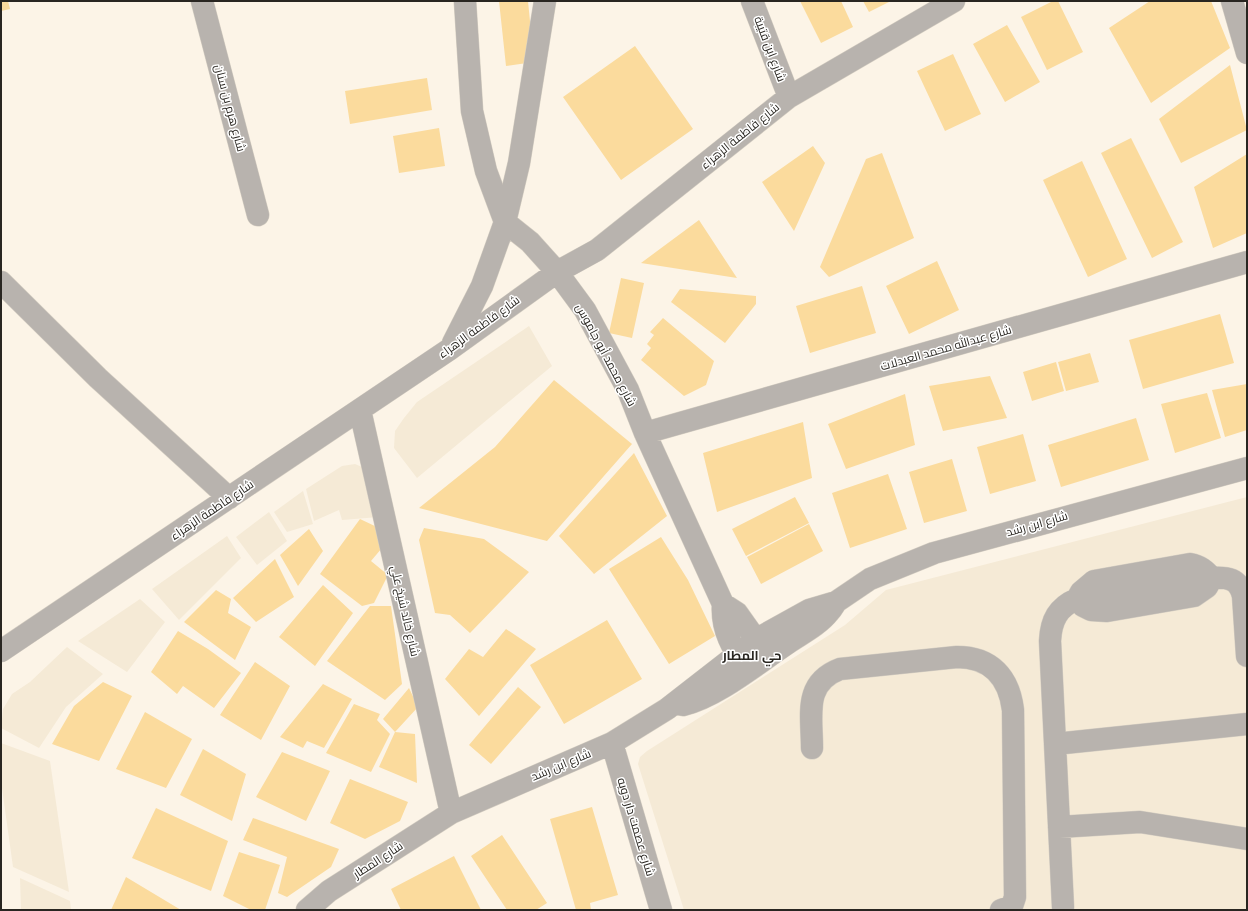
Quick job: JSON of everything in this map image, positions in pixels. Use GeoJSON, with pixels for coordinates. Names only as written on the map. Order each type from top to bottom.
{"type":"FeatureCollection","features":[{"type":"Feature","properties":{"kind":"street","name":"شارع هرم بن سنان"},"geometry":{"type":"LineString","coordinates":[[202,1],[258,215]]}},
{"type":"Feature","properties":{"kind":"street"},"geometry":{"type":"LineString","coordinates":[[464,1],[472,111],[486,171],[505,222]]}},
{"type":"Feature","properties":{"kind":"street"},"geometry":{"type":"LineString","coordinates":[[450,349],[482,286],[505,222],[520,163],[545,1]]}},
{"type":"Feature","properties":{"kind":"street","name":"شارع ابن قتيبة"},"geometry":{"type":"LineString","coordinates":[[752,1],[789,97]]}},
{"type":"Feature","properties":{"kind":"street","name":"شارع فاطمة الزهراء"},"geometry":{"type":"LineString","coordinates":[[1,650],[450,349],[557,272],[597,250],[789,97],[954,1]]}},
{"type":"Feature","properties":{"kind":"street"},"geometry":{"type":"LineString","coordinates":[[1232,1],[1244,25],[1247,53]]}},
{"type":"Feature","properties":{"kind":"street","name":"شارع محمد أبو جاموس"},"geometry":{"type":"LineString","coordinates":[[505,222],[530,242],[557,272],[585,310],[628,390],[645,433],[724,604],[723,626],[741,662]]}},
{"type":"Feature","properties":{"kind":"street","name":"شارع عبدالله محمد العبدلات"},"geometry":{"type":"LineString","coordinates":[[645,433],[1247,262]]}},
{"type":"Feature","properties":{"kind":"street"},"geometry":{"type":"LineString","coordinates":[[1,282],[98,378],[229,498]]}},
{"type":"Feature","properties":{"kind":"street","name":"شارع خالد شيخ علي"},"geometry":{"type":"LineString","coordinates":[[360,410],[451,813]]}},
{"type":"Feature","properties":{"kind":"street","name":"شارع ابن رشد"},"geometry":{"type":"LineString","coordinates":[[451,813],[612,743],[762,648],[809,610],[836,602],[870,579],[934,553],[1247,468]]}},
{"type":"Feature","properties":{"kind":"street"},"geometry":{"type":"LineString","coordinates":[[1063,907],[1050,630],[1053,619],[1060,609],[1077,599],[1212,578],[1230,578],[1241,588],[1247,656]]}},
{"type":"Feature","properties":{"kind":"street","name":"شارع محمد أبو جاموس"},"geometry":{"type":"LineString","coordinates":[[724,604],[737,614],[762,648]]}},
{"type":"Feature","properties":{"kind":"street"},"geometry":{"type":"LineString","coordinates":[[812,748],[812,702],[814,691],[820,680],[829,673],[840,669],[958,657],[971,657],[983,661],[994,669],[1005,680],[1011,694],[1013,710],[1015,897],[1012,906],[1001,910]]}},
{"type":"Feature","properties":{"kind":"street"},"geometry":{"type":"LineString","coordinates":[[1056,744],[1247,724]]}},
{"type":"Feature","properties":{"kind":"street","name":"شارع عصمت دار دويه"},"geometry":{"type":"LineString","coordinates":[[612,743],[661,910]]}},
{"type":"Feature","properties":{"kind":"street","name":"شارع المطار"},"geometry":{"type":"LineString","coordinates":[[307,910],[328,891],[451,813]]}},
{"type":"Feature","properties":{"kind":"street"},"geometry":{"type":"LineString","coordinates":[[1059,827],[1140,822],[1247,839]]}},
{"type":"Feature","properties":{"kind":"shaded area"},"geometry":{"type":"Polygon","coordinates":[[[529,326],[552,366],[417,478],[394,448],[395,431],[404,418],[417,402],[529,326]]]}},
{"type":"Feature","properties":{"kind":"shaded area"},"geometry":{"type":"Polygon","coordinates":[[[355,464],[367,469],[379,517],[342,520],[339,510],[314,521],[306,489],[342,466],[355,464]]]}},
{"type":"Feature","properties":{"kind":"shaded area"},"geometry":{"type":"Polygon","coordinates":[[[303,491],[313,524],[287,532],[274,512],[303,491]]]}},
{"type":"Feature","properties":{"kind":"shaded area"},"geometry":{"type":"Polygon","coordinates":[[[1247,497],[1247,910],[684,910],[638,764],[640,757],[647,751],[845,625],[886,590],[1247,497]]]}},
{"type":"Feature","properties":{"kind":"shaded area"},"geometry":{"type":"Polygon","coordinates":[[[269,512],[287,541],[257,565],[236,537],[269,512]]]}},
{"type":"Feature","properties":{"kind":"shaded area"},"geometry":{"type":"Polygon","coordinates":[[[227,536],[241,558],[179,620],[152,589],[227,536]]]}},
{"type":"Feature","properties":{"kind":"shaded area"},"geometry":{"type":"Polygon","coordinates":[[[140,599],[165,622],[127,672],[78,641],[140,599]]]}},
{"type":"Feature","properties":{"kind":"shaded area"},"geometry":{"type":"Polygon","coordinates":[[[67,647],[103,674],[66,707],[39,748],[1,728],[3,709],[12,694],[30,682],[67,647]]]}},
{"type":"Feature","properties":{"kind":"shaded area"},"geometry":{"type":"Polygon","coordinates":[[[1,743],[50,761],[69,892],[13,867],[1,781],[1,743]]]}},
{"type":"Feature","properties":{"kind":"shaded area"},"geometry":{"type":"Polygon","coordinates":[[[20,878],[70,901],[71,910],[21,910],[20,878]]]}},
{"type":"Feature","properties":{"kind":"building"},"geometry":{"type":"Polygon","coordinates":[[[1,1],[8,1],[10,9],[1,11],[1,1]]]}},
{"type":"Feature","properties":{"kind":"building"},"geometry":{"type":"Polygon","coordinates":[[[499,1],[528,1],[534,62],[506,66],[499,1]]]}},
{"type":"Feature","properties":{"kind":"building"},"geometry":{"type":"Polygon","coordinates":[[[800,1],[841,1],[853,27],[821,43],[800,1]]]}},
{"type":"Feature","properties":{"kind":"building"},"geometry":{"type":"Polygon","coordinates":[[[863,1],[891,1],[869,12],[863,1]]]}},
{"type":"Feature","properties":{"kind":"building"},"geometry":{"type":"Polygon","coordinates":[[[1053,1],[1058,1],[1083,52],[1047,70],[1021,17],[1053,1]]]}},
{"type":"Feature","properties":{"kind":"building"},"geometry":{"type":"Polygon","coordinates":[[[1150,1],[1211,1],[1230,48],[1151,103],[1109,28],[1150,1]]]}},
{"type":"Feature","properties":{"kind":"building"},"geometry":{"type":"Polygon","coordinates":[[[1007,25],[1040,82],[1005,102],[973,44],[1007,25]]]}},
{"type":"Feature","properties":{"kind":"building"},"geometry":{"type":"Polygon","coordinates":[[[635,46],[693,129],[621,180],[563,97],[635,46]]]}},
{"type":"Feature","properties":{"kind":"building"},"geometry":{"type":"Polygon","coordinates":[[[953,54],[981,114],[945,131],[917,71],[953,54]]]}},
{"type":"Feature","properties":{"kind":"building"},"geometry":{"type":"Polygon","coordinates":[[[1230,65],[1247,130],[1181,163],[1159,119],[1230,65]]]}},
{"type":"Feature","properties":{"kind":"building"},"geometry":{"type":"Polygon","coordinates":[[[427,78],[432,110],[350,124],[345,91],[427,78]]]}},
{"type":"Feature","properties":{"kind":"building"},"geometry":{"type":"Polygon","coordinates":[[[439,128],[445,166],[399,173],[393,136],[439,128]]]}},
{"type":"Feature","properties":{"kind":"building"},"geometry":{"type":"Polygon","coordinates":[[[1131,138],[1183,242],[1152,258],[1101,153],[1131,138]]]}},
{"type":"Feature","properties":{"kind":"building"},"geometry":{"type":"Polygon","coordinates":[[[813,146],[825,163],[794,231],[762,182],[813,146]]]}},
{"type":"Feature","properties":{"kind":"building"},"geometry":{"type":"Polygon","coordinates":[[[882,153],[914,238],[829,277],[820,267],[866,159],[882,153]]]}},
{"type":"Feature","properties":{"kind":"building"},"geometry":{"type":"Polygon","coordinates":[[[1247,154],[1247,233],[1213,248],[1194,187],[1247,154]]]}},
{"type":"Feature","properties":{"kind":"building"},"geometry":{"type":"Polygon","coordinates":[[[1082,161],[1127,259],[1088,277],[1043,180],[1082,161]]]}},
{"type":"Feature","properties":{"kind":"building"},"geometry":{"type":"Polygon","coordinates":[[[699,220],[737,278],[641,263],[699,220]]]}},
{"type":"Feature","properties":{"kind":"building"},"geometry":{"type":"Polygon","coordinates":[[[937,261],[959,310],[909,334],[886,286],[937,261]]]}},
{"type":"Feature","properties":{"kind":"building"},"geometry":{"type":"Polygon","coordinates":[[[621,278],[644,283],[632,338],[609,333],[621,278]]]}},
{"type":"Feature","properties":{"kind":"building"},"geometry":{"type":"Polygon","coordinates":[[[862,286],[876,333],[810,353],[796,306],[862,286]]]}},
{"type":"Feature","properties":{"kind":"building"},"geometry":{"type":"Polygon","coordinates":[[[680,289],[756,296],[756,304],[725,343],[671,302],[680,289]]]}},
{"type":"Feature","properties":{"kind":"building"},"geometry":{"type":"Polygon","coordinates":[[[1220,314],[1234,363],[1143,389],[1129,340],[1220,314]]]}},
{"type":"Feature","properties":{"kind":"building"},"geometry":{"type":"Polygon","coordinates":[[[663,318],[714,361],[706,385],[684,396],[641,360],[651,348],[647,344],[654,335],[650,332],[663,318]]]}},
{"type":"Feature","properties":{"kind":"building"},"geometry":{"type":"Polygon","coordinates":[[[1090,353],[1099,382],[1066,391],[1058,362],[1090,353]]]}},
{"type":"Feature","properties":{"kind":"building"},"geometry":{"type":"Polygon","coordinates":[[[1056,362],[1064,391],[1032,401],[1023,372],[1056,362]]]}},
{"type":"Feature","properties":{"kind":"building"},"geometry":{"type":"Polygon","coordinates":[[[990,376],[1007,418],[943,431],[929,386],[990,376]]]}},
{"type":"Feature","properties":{"kind":"building"},"geometry":{"type":"Polygon","coordinates":[[[554,380],[632,444],[547,541],[419,508],[495,447],[554,380]]]}},
{"type":"Feature","properties":{"kind":"building"},"geometry":{"type":"Polygon","coordinates":[[[1247,384],[1247,430],[1225,437],[1212,390],[1247,384]]]}},
{"type":"Feature","properties":{"kind":"building"},"geometry":{"type":"Polygon","coordinates":[[[1207,393],[1221,438],[1175,453],[1161,404],[1207,393]]]}},
{"type":"Feature","properties":{"kind":"building"},"geometry":{"type":"Polygon","coordinates":[[[905,394],[915,445],[846,469],[828,424],[905,394]]]}},
{"type":"Feature","properties":{"kind":"building"},"geometry":{"type":"Polygon","coordinates":[[[1136,418],[1149,460],[1061,487],[1048,445],[1136,418]]]}},
{"type":"Feature","properties":{"kind":"building"},"geometry":{"type":"Polygon","coordinates":[[[803,422],[812,478],[717,512],[703,453],[803,422]]]}},
{"type":"Feature","properties":{"kind":"building"},"geometry":{"type":"Polygon","coordinates":[[[1023,434],[1036,481],[990,494],[977,447],[1023,434]]]}},
{"type":"Feature","properties":{"kind":"building"},"geometry":{"type":"Polygon","coordinates":[[[634,453],[667,516],[594,574],[559,536],[634,453]]]}},
{"type":"Feature","properties":{"kind":"building"},"geometry":{"type":"Polygon","coordinates":[[[952,459],[967,511],[924,523],[909,472],[952,459]]]}},
{"type":"Feature","properties":{"kind":"building"},"geometry":{"type":"Polygon","coordinates":[[[888,474],[907,529],[850,548],[832,493],[888,474]]]}},
{"type":"Feature","properties":{"kind":"building"},"geometry":{"type":"Polygon","coordinates":[[[795,497],[809,523],[746,556],[732,529],[795,497]]]}},
{"type":"Feature","properties":{"kind":"building"},"geometry":{"type":"Polygon","coordinates":[[[360,519],[379,528],[387,542],[371,561],[388,575],[374,603],[362,606],[320,574],[360,519]]]}},
{"type":"Feature","properties":{"kind":"building"},"geometry":{"type":"Polygon","coordinates":[[[809,524],[823,551],[761,584],[747,557],[809,524]]]}},
{"type":"Feature","properties":{"kind":"building"},"geometry":{"type":"Polygon","coordinates":[[[424,528],[484,539],[529,572],[470,633],[450,615],[435,613],[419,540],[424,528]]]}},
{"type":"Feature","properties":{"kind":"building"},"geometry":{"type":"Polygon","coordinates":[[[309,529],[323,551],[298,586],[280,555],[309,529]]]}},
{"type":"Feature","properties":{"kind":"building"},"geometry":{"type":"Polygon","coordinates":[[[661,537],[688,580],[715,636],[669,664],[609,569],[661,537]]]}},
{"type":"Feature","properties":{"kind":"building"},"geometry":{"type":"Polygon","coordinates":[[[275,559],[294,597],[256,622],[233,598],[275,559]]]}},
{"type":"Feature","properties":{"kind":"building"},"geometry":{"type":"Polygon","coordinates":[[[323,585],[353,613],[315,666],[279,637],[323,585]]]}},
{"type":"Feature","properties":{"kind":"building"},"geometry":{"type":"Polygon","coordinates":[[[216,590],[231,599],[228,613],[251,627],[235,660],[184,622],[216,590]]]}},
{"type":"Feature","properties":{"kind":"building"},"geometry":{"type":"Polygon","coordinates":[[[370,606],[391,606],[402,684],[385,700],[327,661],[370,606]]]}},
{"type":"Feature","properties":{"kind":"building"},"geometry":{"type":"Polygon","coordinates":[[[607,620],[642,679],[564,724],[530,665],[607,620]]]}},
{"type":"Feature","properties":{"kind":"building"},"geometry":{"type":"Polygon","coordinates":[[[506,629],[536,649],[479,716],[445,679],[469,649],[483,657],[506,629]]]}},
{"type":"Feature","properties":{"kind":"building"},"geometry":{"type":"Polygon","coordinates":[[[178,631],[208,649],[241,673],[214,708],[183,686],[177,694],[151,672],[178,631]]]}},
{"type":"Feature","properties":{"kind":"building"},"geometry":{"type":"Polygon","coordinates":[[[255,662],[290,686],[261,740],[220,715],[255,662]]]}},
{"type":"Feature","properties":{"kind":"building"},"geometry":{"type":"Polygon","coordinates":[[[103,682],[132,696],[99,761],[52,744],[74,706],[103,682]]]}},
{"type":"Feature","properties":{"kind":"building"},"geometry":{"type":"Polygon","coordinates":[[[323,684],[352,699],[324,748],[307,741],[303,748],[280,737],[323,684]]]}},
{"type":"Feature","properties":{"kind":"building"},"geometry":{"type":"Polygon","coordinates":[[[518,687],[541,707],[491,764],[469,745],[518,687]]]}},
{"type":"Feature","properties":{"kind":"building"},"geometry":{"type":"Polygon","coordinates":[[[409,688],[418,707],[395,732],[383,719],[409,688]]]}},
{"type":"Feature","properties":{"kind":"building"},"geometry":{"type":"Polygon","coordinates":[[[354,704],[380,714],[377,720],[390,734],[371,772],[326,753],[354,704]]]}},
{"type":"Feature","properties":{"kind":"building"},"geometry":{"type":"Polygon","coordinates":[[[145,712],[192,739],[166,788],[116,769],[145,712]]]}},
{"type":"Feature","properties":{"kind":"building"},"geometry":{"type":"Polygon","coordinates":[[[395,732],[415,734],[417,783],[379,767],[395,732]]]}},
{"type":"Feature","properties":{"kind":"building"},"geometry":{"type":"Polygon","coordinates":[[[203,749],[246,774],[232,821],[180,795],[203,749]]]}},
{"type":"Feature","properties":{"kind":"building"},"geometry":{"type":"Polygon","coordinates":[[[282,752],[330,771],[306,821],[256,797],[282,752]]]}},
{"type":"Feature","properties":{"kind":"building"},"geometry":{"type":"Polygon","coordinates":[[[350,779],[408,802],[400,821],[365,839],[330,823],[350,779]]]}},
{"type":"Feature","properties":{"kind":"building"},"geometry":{"type":"Polygon","coordinates":[[[592,807],[618,895],[590,903],[591,910],[576,910],[550,819],[592,807]]]}},
{"type":"Feature","properties":{"kind":"building"},"geometry":{"type":"Polygon","coordinates":[[[156,808],[228,841],[211,891],[132,858],[156,808]]]}},
{"type":"Feature","properties":{"kind":"building"},"geometry":{"type":"Polygon","coordinates":[[[253,818],[339,849],[331,867],[287,897],[278,893],[287,857],[243,840],[253,818]]]}},
{"type":"Feature","properties":{"kind":"building"},"geometry":{"type":"Polygon","coordinates":[[[502,835],[547,903],[536,910],[507,910],[471,856],[502,835]]]}},
{"type":"Feature","properties":{"kind":"building"},"geometry":{"type":"Polygon","coordinates":[[[239,852],[280,865],[265,910],[251,910],[223,896],[239,852]]]}},
{"type":"Feature","properties":{"kind":"building"},"geometry":{"type":"Polygon","coordinates":[[[454,856],[481,910],[401,910],[391,889],[454,856]]]}},
{"type":"Feature","properties":{"kind":"building"},"geometry":{"type":"Polygon","coordinates":[[[126,877],[181,910],[111,910],[126,877]]]}},
{"type":"Feature","properties":{"kind":"district","name":"حي المطار"},"geometry":{"type":"Point","coordinates":[752,655]}}]}
